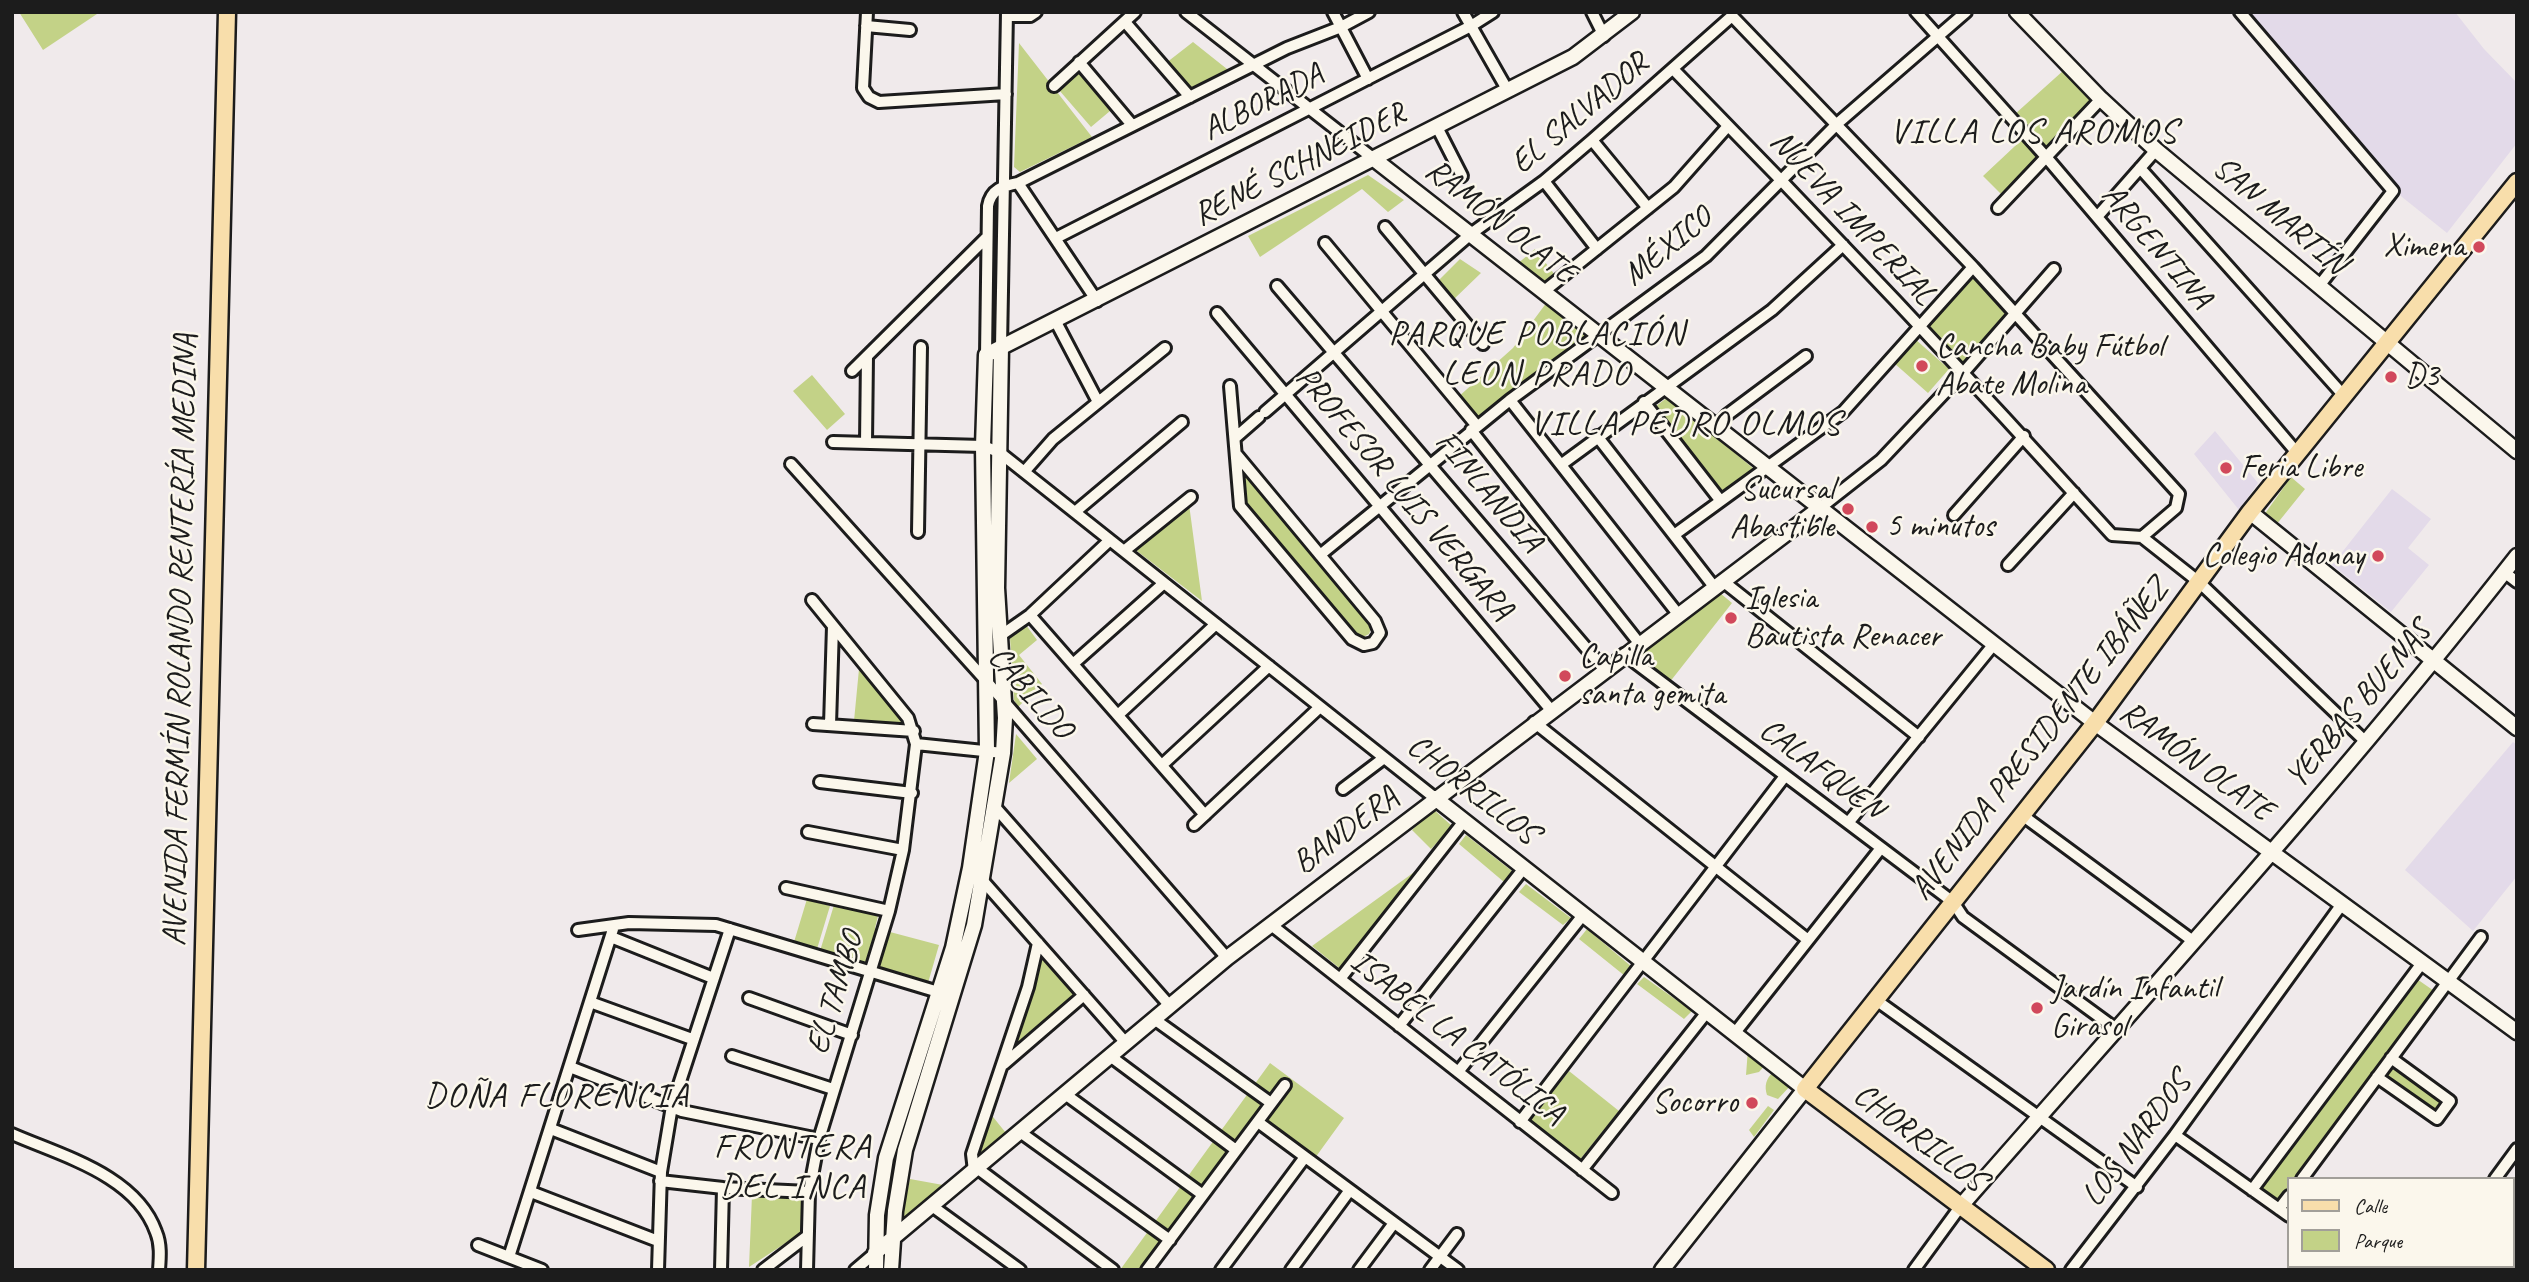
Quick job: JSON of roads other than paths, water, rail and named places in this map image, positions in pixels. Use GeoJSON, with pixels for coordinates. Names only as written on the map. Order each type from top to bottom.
{"type":"FeatureCollection","features":[{"type":"Feature","properties":{"kind":"main road","name":"AVENIDA FERMÍN ROLANDO RENTERÍA MEDINA"},"geometry":{"type":"LineString","coordinates":[[196,1270],[227,12]]}},
{"type":"Feature","properties":{"kind":"main road","name":"AVENIDA PRESIDENTE IBÁÑEZ"},"geometry":{"type":"LineString","coordinates":[[1805,1089],[2095,723],[2250,512],[2517,181]]}},
{"type":"Feature","properties":{"kind":"main road","name":"CHORRILLOS"},"geometry":{"type":"LineString","coordinates":[[1805,1089],[2046,1270]]}},
{"type":"Feature","properties":{"kind":"street"},"geometry":{"type":"LineString","coordinates":[[867,12],[863,88],[869,97],[879,102],[1006,94]]}},
{"type":"Feature","properties":{"kind":"street"},"geometry":{"type":"LineString","coordinates":[[891,1270],[892,1239],[909,1130],[955,996],[984,882],[1003,753],[1005,706],[998,588],[1007,14],[1030,16],[1036,12]]}},
{"type":"Feature","properties":{"kind":"street"},"geometry":{"type":"LineString","coordinates":[[1054,86],[1135,12]]}},
{"type":"Feature","properties":{"kind":"street","name":"RAMÓN OLATE"},"geometry":{"type":"LineString","coordinates":[[1186,12],[1472,233],[1543,292],[2095,723],[2517,1032]]}},
{"type":"Feature","properties":{"kind":"street"},"geometry":{"type":"LineString","coordinates":[[1198,22],[1209,12]]}},
{"type":"Feature","properties":{"kind":"street"},"geometry":{"type":"LineString","coordinates":[[1333,12],[1368,79]]}},
{"type":"Feature","properties":{"kind":"street"},"geometry":{"type":"LineString","coordinates":[[876,1270],[880,1196],[891,1136],[940,992],[968,876],[988,751],[983,446],[988,201],[992,193],[1004,186],[1018,183],[1253,65],[1369,12]]}},
{"type":"Feature","properties":{"kind":"street"},"geometry":{"type":"LineString","coordinates":[[1463,12],[1508,90]]}},
{"type":"Feature","properties":{"kind":"street","name":"ALBORADA"},"geometry":{"type":"LineString","coordinates":[[1056,238],[1471,26],[1493,12]]}},
{"type":"Feature","properties":{"kind":"street"},"geometry":{"type":"LineString","coordinates":[[1592,12],[1604,36]]}},
{"type":"Feature","properties":{"kind":"street","name":"RENÉ SCHNEIDER"},"geometry":{"type":"LineString","coordinates":[[986,355],[1056,322],[1573,57],[1604,36],[1632,12]]}},
{"type":"Feature","properties":{"kind":"street","name":"ARGENTINA"},"geometry":{"type":"LineString","coordinates":[[1916,12],[2047,158],[2298,454]]}},
{"type":"Feature","properties":{"kind":"street","name":"MÉXICO"},"geometry":{"type":"LineString","coordinates":[[1320,555],[1382,508],[1510,400],[1706,256],[1838,123],[1966,12]]}},
{"type":"Feature","properties":{"kind":"street","name":"SAN MARTÍN"},"geometry":{"type":"LineString","coordinates":[[2017,12],[2101,99],[2156,150],[2517,451]]}},
{"type":"Feature","properties":{"kind":"street"},"geometry":{"type":"LineString","coordinates":[[2240,12],[2393,191],[2319,286]]}},
{"type":"Feature","properties":{"kind":"street","name":"EL SALVADOR"},"geometry":{"type":"LineString","coordinates":[[1235,438],[1472,233],[1544,181],[1674,70],[1732,16],[1838,123]]}},
{"type":"Feature","properties":{"kind":"street"},"geometry":{"type":"LineString","coordinates":[[1125,22],[1190,97]]}},
{"type":"Feature","properties":{"kind":"street"},"geometry":{"type":"LineString","coordinates":[[866,26],[910,30]]}},
{"type":"Feature","properties":{"kind":"street"},"geometry":{"type":"LineString","coordinates":[[1079,62],[1132,125]]}},
{"type":"Feature","properties":{"kind":"street","name":"NUEVA IMPERIAL"},"geometry":{"type":"LineString","coordinates":[[1674,70],[1783,179],[1918,327],[2024,436],[2112,535],[2142,537]]}},
{"type":"Feature","properties":{"kind":"street"},"geometry":{"type":"LineString","coordinates":[[1998,208],[2101,99]]}},
{"type":"Feature","properties":{"kind":"street"},"geometry":{"type":"LineString","coordinates":[[1838,123],[2015,312],[2179,494],[2176,508],[2142,537],[2199,582],[2366,742]]}},
{"type":"Feature","properties":{"kind":"street"},"geometry":{"type":"LineString","coordinates":[[1543,292],[1674,187],[1728,126]]}},
{"type":"Feature","properties":{"kind":"street"},"geometry":{"type":"LineString","coordinates":[[1437,127],[1462,176]]}},
{"type":"Feature","properties":{"kind":"street"},"geometry":{"type":"LineString","coordinates":[[1592,140],[1648,208]]}},
{"type":"Feature","properties":{"kind":"street"},"geometry":{"type":"LineString","coordinates":[[2097,217],[2156,150]]}},
{"type":"Feature","properties":{"kind":"street"},"geometry":{"type":"LineString","coordinates":[[2140,168],[2345,397]]}},
{"type":"Feature","properties":{"kind":"street"},"geometry":{"type":"LineString","coordinates":[[1544,181],[1598,249]]}},
{"type":"Feature","properties":{"kind":"street"},"geometry":{"type":"LineString","coordinates":[[1018,183],[1097,301]]}},
{"type":"Feature","properties":{"kind":"street"},"geometry":{"type":"LineString","coordinates":[[1385,227],[1483,344]]}},
{"type":"Feature","properties":{"kind":"street"},"geometry":{"type":"LineString","coordinates":[[852,371],[987,237]]}},
{"type":"Feature","properties":{"kind":"street"},"geometry":{"type":"LineString","coordinates":[[1325,243],[1474,428],[1639,643]]}},
{"type":"Feature","properties":{"kind":"street"},"geometry":{"type":"LineString","coordinates":[[1562,464],[1772,310],[1843,245]]}},
{"type":"Feature","properties":{"kind":"street"},"geometry":{"type":"LineString","coordinates":[[1674,535],[1843,412],[1973,267]]}},
{"type":"Feature","properties":{"kind":"street","name":"BANDERA"},"geometry":{"type":"LineString","coordinates":[[855,1270],[1270,924],[1881,460],[1964,372],[2054,269]]}},
{"type":"Feature","properties":{"kind":"street","name":"FINLANDIA"},"geometry":{"type":"LineString","coordinates":[[1277,286],[1604,669]]}},
{"type":"Feature","properties":{"kind":"street","name":"PROFESOR LUIS VERGARA"},"geometry":{"type":"LineString","coordinates":[[1217,313],[1551,710]]}},
{"type":"Feature","properties":{"kind":"street"},"geometry":{"type":"LineString","coordinates":[[1056,322],[1098,402]]}},
{"type":"Feature","properties":{"kind":"street"},"geometry":{"type":"LineString","coordinates":[[918,532],[921,347]]}},
{"type":"Feature","properties":{"kind":"street"},"geometry":{"type":"LineString","coordinates":[[1024,471],[1053,439],[1165,348]]}},
{"type":"Feature","properties":{"kind":"street"},"geometry":{"type":"LineString","coordinates":[[866,443],[867,356]]}},
{"type":"Feature","properties":{"kind":"street"},"geometry":{"type":"LineString","coordinates":[[1716,427],[1727,415],[1806,356]]}},
{"type":"Feature","properties":{"kind":"street"},"geometry":{"type":"LineString","coordinates":[[1230,386],[1240,506],[1352,639],[1364,645],[1373,643],[1380,633],[1375,621],[1237,455]]}},
{"type":"Feature","properties":{"kind":"street"},"geometry":{"type":"LineString","coordinates":[[1510,400],[1678,614]]}},
{"type":"Feature","properties":{"kind":"street"},"geometry":{"type":"LineString","coordinates":[[1644,402],[1720,500]]}},
{"type":"Feature","properties":{"kind":"street"},"geometry":{"type":"LineString","coordinates":[[1074,512],[1182,422]]}},
{"type":"Feature","properties":{"kind":"street"},"geometry":{"type":"LineString","coordinates":[[1597,436],[1674,535],[1719,585],[1919,737]]}},
{"type":"Feature","properties":{"kind":"street"},"geometry":{"type":"LineString","coordinates":[[1954,515],[2024,436]]}},
{"type":"Feature","properties":{"kind":"street","name":"CHORRILLOS"},"geometry":{"type":"LineString","coordinates":[[833,442],[983,446],[999,452],[1805,1089]]}},
{"type":"Feature","properties":{"kind":"street","name":"CABILDO"},"geometry":{"type":"LineString","coordinates":[[791,464],[988,683],[1005,706],[1227,958]]}},
{"type":"Feature","properties":{"kind":"street"},"geometry":{"type":"LineString","coordinates":[[2008,565],[2074,493]]}},
{"type":"Feature","properties":{"kind":"street"},"geometry":{"type":"LineString","coordinates":[[1124,551],[1191,497]]}},
{"type":"Feature","properties":{"kind":"street"},"geometry":{"type":"LineString","coordinates":[[2250,512],[2517,727]]}},
{"type":"Feature","properties":{"kind":"street"},"geometry":{"type":"LineString","coordinates":[[1000,636],[1030,615],[1110,540]]}},
{"type":"Feature","properties":{"kind":"street","name":"YERBAS BUENAS"},"geometry":{"type":"LineString","coordinates":[[1914,1270],[1960,1206],[2366,742],[2436,660],[2517,556]]}},
{"type":"Feature","properties":{"kind":"street"},"geometry":{"type":"LineString","coordinates":[[2504,572],[2517,582]]}},
{"type":"Feature","properties":{"kind":"street"},"geometry":{"type":"LineString","coordinates":[[1073,664],[1164,583]]}},
{"type":"Feature","properties":{"kind":"street"},"geometry":{"type":"LineString","coordinates":[[812,600],[908,718],[914,731],[813,724]]}},
{"type":"Feature","properties":{"kind":"street"},"geometry":{"type":"LineString","coordinates":[[1030,615],[1205,815]]}},
{"type":"Feature","properties":{"kind":"street"},"geometry":{"type":"LineString","coordinates":[[1118,715],[1216,624]]}},
{"type":"Feature","properties":{"kind":"street"},"geometry":{"type":"LineString","coordinates":[[830,726],[833,626]]}},
{"type":"Feature","properties":{"kind":"street"},"geometry":{"type":"LineString","coordinates":[[1848,823],[1994,644]]}},
{"type":"Feature","properties":{"kind":"street","name":"CALAFQUEN"},"geometry":{"type":"LineString","coordinates":[[1624,654],[1953,902],[1963,917],[2116,1029]]}},
{"type":"Feature","properties":{"kind":"street"},"geometry":{"type":"LineString","coordinates":[[1161,765],[1269,666]]}},
{"type":"Feature","properties":{"kind":"street"},"geometry":{"type":"LineString","coordinates":[[1194,825],[1320,707]]}},
{"type":"Feature","properties":{"kind":"street"},"geometry":{"type":"LineString","coordinates":[[1534,722],[1808,940]]}},
{"type":"Feature","properties":{"kind":"street","name":"EL TAMBO"},"geometry":{"type":"LineString","coordinates":[[807,1270],[809,1192],[819,1139],[872,974],[889,911],[912,793],[916,744],[914,731]]}},
{"type":"Feature","properties":{"kind":"street"},"geometry":{"type":"LineString","coordinates":[[916,744],[1003,753]]}},
{"type":"Feature","properties":{"kind":"street"},"geometry":{"type":"LineString","coordinates":[[1343,789],[1384,758]]}},
{"type":"Feature","properties":{"kind":"street"},"geometry":{"type":"LineString","coordinates":[[1520,1122],[1785,776]]}},
{"type":"Feature","properties":{"kind":"street"},"geometry":{"type":"LineString","coordinates":[[820,782],[912,793]]}},
{"type":"Feature","properties":{"kind":"street"},"geometry":{"type":"LineString","coordinates":[[995,807],[1170,1006]]}},
{"type":"Feature","properties":{"kind":"street"},"geometry":{"type":"LineString","coordinates":[[2022,815],[2193,941]]}},
{"type":"Feature","properties":{"kind":"street"},"geometry":{"type":"LineString","coordinates":[[1340,979],[1464,821]]}},
{"type":"Feature","properties":{"kind":"street"},"geometry":{"type":"LineString","coordinates":[[808,832],[903,850]]}},
{"type":"Feature","properties":{"kind":"street"},"geometry":{"type":"LineString","coordinates":[[1734,1034],[1881,848]]}},
{"type":"Feature","properties":{"kind":"street"},"geometry":{"type":"LineString","coordinates":[[1399,1026],[1524,868]]}},
{"type":"Feature","properties":{"kind":"street"},"geometry":{"type":"LineString","coordinates":[[968,876],[984,882],[1126,1043]]}},
{"type":"Feature","properties":{"kind":"street"},"geometry":{"type":"LineString","coordinates":[[786,888],[889,911]]}},
{"type":"Feature","properties":{"kind":"street","name":"LOS NARDOS"},"geometry":{"type":"LineString","coordinates":[[2071,1270],[2137,1187],[2342,904]]}},
{"type":"Feature","properties":{"kind":"street"},"geometry":{"type":"LineString","coordinates":[[1458,1072],[1583,915]]}},
{"type":"Feature","properties":{"kind":"street"},"geometry":{"type":"LineString","coordinates":[[578,930],[690,924],[730,929],[872,974],[955,996]]}},
{"type":"Feature","properties":{"kind":"street","name":"ISABEL LA CATÓLICA"},"geometry":{"type":"LineString","coordinates":[[1270,924],[1612,1194]]}},
{"type":"Feature","properties":{"kind":"street"},"geometry":{"type":"LineString","coordinates":[[509,1257],[614,926]]}},
{"type":"Feature","properties":{"kind":"street"},"geometry":{"type":"LineString","coordinates":[[658,1270],[661,1176],[672,1106],[730,929]]}},
{"type":"Feature","properties":{"kind":"street"},"geometry":{"type":"LineString","coordinates":[[611,937],[713,978]]}},
{"type":"Feature","properties":{"kind":"street"},"geometry":{"type":"LineString","coordinates":[[2303,1177],[2481,937]]}},
{"type":"Feature","properties":{"kind":"street"},"geometry":{"type":"LineString","coordinates":[[1038,943],[1028,987],[972,1154],[975,1169],[1113,1270]]}},
{"type":"Feature","properties":{"kind":"street"},"geometry":{"type":"LineString","coordinates":[[2252,1189],[2422,963]]}},
{"type":"Feature","properties":{"kind":"street"},"geometry":{"type":"LineString","coordinates":[[1002,1066],[1084,995]]}},
{"type":"Feature","properties":{"kind":"street"},"geometry":{"type":"LineString","coordinates":[[749,998],[852,1034]]}},
{"type":"Feature","properties":{"kind":"street"},"geometry":{"type":"LineString","coordinates":[[1876,1000],[2137,1187]]}},
{"type":"Feature","properties":{"kind":"street"},"geometry":{"type":"LineString","coordinates":[[590,1002],[692,1039]]}},
{"type":"Feature","properties":{"kind":"street"},"geometry":{"type":"LineString","coordinates":[[1582,1170],[1707,1012]]}},
{"type":"Feature","properties":{"kind":"street"},"geometry":{"type":"LineString","coordinates":[[1154,1019],[1271,1103]]}},
{"type":"Feature","properties":{"kind":"street"},"geometry":{"type":"LineString","coordinates":[[732,1056],[833,1089]]}},
{"type":"Feature","properties":{"kind":"street"},"geometry":{"type":"LineString","coordinates":[[1110,1056],[1237,1150]]}},
{"type":"Feature","properties":{"kind":"street"},"geometry":{"type":"LineString","coordinates":[[2377,1077],[2437,1119],[2444,1110],[2450,1101],[2391,1058]]}},
{"type":"Feature","properties":{"kind":"street"},"geometry":{"type":"LineString","coordinates":[[570,1067],[707,1118],[819,1139]]}},
{"type":"Feature","properties":{"kind":"street"},"geometry":{"type":"LineString","coordinates":[[1147,1270],[1285,1085]]}},
{"type":"Feature","properties":{"kind":"street","name":"AVENIDA PRESIDENTE IBÁÑEZ"},"geometry":{"type":"LineString","coordinates":[[1662,1270],[1805,1089]]}},
{"type":"Feature","properties":{"kind":"street"},"geometry":{"type":"LineString","coordinates":[[1065,1094],[1203,1195]]}},
{"type":"Feature","properties":{"kind":"street"},"geometry":{"type":"LineString","coordinates":[[1258,1122],[1458,1270]]}},
{"type":"Feature","properties":{"kind":"street"},"geometry":{"type":"LineString","coordinates":[[551,1129],[661,1176],[723,1188],[809,1192]]}},
{"type":"Feature","properties":{"kind":"street"},"geometry":{"type":"LineString","coordinates":[[1020,1132],[1170,1240]]}},
{"type":"Feature","properties":{"kind":"street"},"geometry":{"type":"LineString","coordinates":[[12,1135],[96,1171],[125,1191],[156,1230],[159,1270]]}},
{"type":"Feature","properties":{"kind":"street"},"geometry":{"type":"LineString","coordinates":[[2175,1135],[2284,1213]]}},
{"type":"Feature","properties":{"kind":"street"},"geometry":{"type":"LineString","coordinates":[[2496,1177],[2517,1149]]}},
{"type":"Feature","properties":{"kind":"street"},"geometry":{"type":"LineString","coordinates":[[1221,1270],[1305,1157]]}},
{"type":"Feature","properties":{"kind":"street"},"geometry":{"type":"LineString","coordinates":[[721,1270],[723,1188]]}},
{"type":"Feature","properties":{"kind":"street"},"geometry":{"type":"LineString","coordinates":[[1291,1270],[1350,1190]]}},
{"type":"Feature","properties":{"kind":"street"},"geometry":{"type":"LineString","coordinates":[[531,1192],[658,1241]]}},
{"type":"Feature","properties":{"kind":"street"},"geometry":{"type":"LineString","coordinates":[[932,1206],[1020,1270]]}},
{"type":"Feature","properties":{"kind":"street"},"geometry":{"type":"LineString","coordinates":[[1359,1270],[1394,1223]]}},
{"type":"Feature","properties":{"kind":"street"},"geometry":{"type":"LineString","coordinates":[[1430,1270],[1457,1234]]}},
{"type":"Feature","properties":{"kind":"street"},"geometry":{"type":"LineString","coordinates":[[763,1270],[806,1237]]}},
{"type":"Feature","properties":{"kind":"street"},"geometry":{"type":"LineString","coordinates":[[478,1245],[542,1270]]}},
{"type":"Feature","properties":{"kind":"place","name":"Ximena"},"geometry":{"type":"Point","coordinates":[2479,247]}},
{"type":"Feature","properties":{"kind":"place","name":"Cancha Baby Fútbol Abate Molina"},"geometry":{"type":"Point","coordinates":[1922,366]}},
{"type":"Feature","properties":{"kind":"place","name":"D3"},"geometry":{"type":"Point","coordinates":[2391,377]}},
{"type":"Feature","properties":{"kind":"place","name":"Feria Libre"},"geometry":{"type":"Point","coordinates":[2226,468]}},
{"type":"Feature","properties":{"kind":"place","name":"Sucursal Abastible"},"geometry":{"type":"Point","coordinates":[1848,509]}},
{"type":"Feature","properties":{"kind":"place","name":"5 minutos"},"geometry":{"type":"Point","coordinates":[1872,527]}},
{"type":"Feature","properties":{"kind":"place","name":"Colegio Adonay"},"geometry":{"type":"Point","coordinates":[2378,556]}},
{"type":"Feature","properties":{"kind":"place","name":"Iglesia Bautista Renacer"},"geometry":{"type":"Point","coordinates":[1731,618]}},
{"type":"Feature","properties":{"kind":"place","name":"Capilla santa gemita"},"geometry":{"type":"Point","coordinates":[1565,676]}},
{"type":"Feature","properties":{"kind":"place","name":"Jardín Infantil Girasol"},"geometry":{"type":"Point","coordinates":[2037,1008]}},
{"type":"Feature","properties":{"kind":"place","name":"Socorro"},"geometry":{"type":"Point","coordinates":[1752,1103]}},
{"type":"Feature","properties":{"kind":"district","name":"VILLA LOS AROMOS"},"geometry":{"type":"Point","coordinates":[2034,133]}},
{"type":"Feature","properties":{"kind":"district","name":"PARQUE POBLACIÓN LEON PRADO"},"geometry":{"type":"Point","coordinates":[1537,355]}},
{"type":"Feature","properties":{"kind":"district","name":"VILLA PEDRO OLMOS"},"geometry":{"type":"Point","coordinates":[1686,425]}},
{"type":"Feature","properties":{"kind":"district","name":"DOÑA FLORENCIA"},"geometry":{"type":"Point","coordinates":[557,1097]}},
{"type":"Feature","properties":{"kind":"district","name":"FRONTERA DEL INCA"},"geometry":{"type":"Point","coordinates":[793,1168]}}]}
